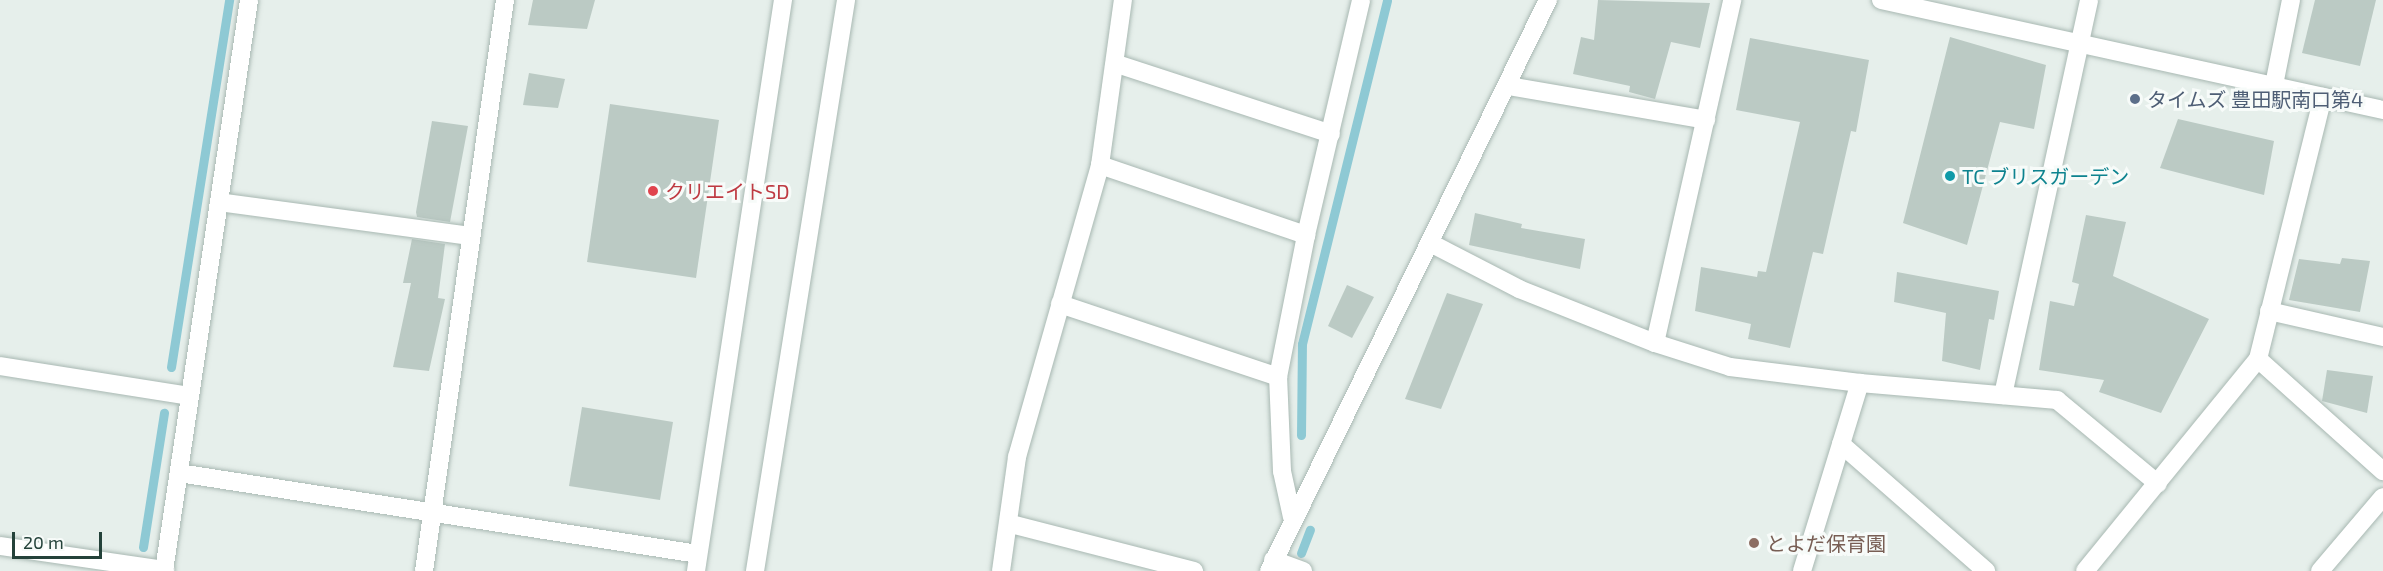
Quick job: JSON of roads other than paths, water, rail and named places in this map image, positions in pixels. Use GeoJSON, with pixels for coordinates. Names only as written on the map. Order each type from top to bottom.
{"type":"FeatureCollection","features":[{"type":"Feature","properties":{"kind":"street"},"geometry":{"type":"LineString","coordinates":[[0,546],[164,570],[249,0]]}},
{"type":"Feature","properties":{"kind":"street"},"geometry":{"type":"LineString","coordinates":[[424,571],[505,0]]}},
{"type":"Feature","properties":{"kind":"street"},"geometry":{"type":"LineString","coordinates":[[179,473],[432,510],[697,562],[783,0]]}},
{"type":"Feature","properties":{"kind":"street"},"geometry":{"type":"LineString","coordinates":[[759,570],[846,0]]}},
{"type":"Feature","properties":{"kind":"street"},"geometry":{"type":"LineString","coordinates":[[1001,571],[1011,524],[1017,457],[1100,165],[1117,64],[1123,0]]}},
{"type":"Feature","properties":{"kind":"street"},"geometry":{"type":"LineString","coordinates":[[1292,517],[1282,471],[1278,377],[1306,235],[1361,0]]}},
{"type":"Feature","properties":{"kind":"street"},"geometry":{"type":"LineString","coordinates":[[1304,571],[1271,565],[1292,517],[1432,244],[1548,0]]}},
{"type":"Feature","properties":{"kind":"street"},"geometry":{"type":"LineString","coordinates":[[1654,343],[1732,0]]}},
{"type":"Feature","properties":{"kind":"street"},"geometry":{"type":"LineString","coordinates":[[1881,0],[1920,4],[2383,110]]}},
{"type":"Feature","properties":{"kind":"street"},"geometry":{"type":"LineString","coordinates":[[2003,395],[2089,0]]}},
{"type":"Feature","properties":{"kind":"street"},"geometry":{"type":"LineString","coordinates":[[2274,85],[2291,0]]}},
{"type":"Feature","properties":{"kind":"street"},"geometry":{"type":"LineString","coordinates":[[1117,64],[1331,134]]}},
{"type":"Feature","properties":{"kind":"street"},"geometry":{"type":"LineString","coordinates":[[1508,86],[1706,120]]}},
{"type":"Feature","properties":{"kind":"street"},"geometry":{"type":"LineString","coordinates":[[2085,571],[2258,359],[2323,97]]}},
{"type":"Feature","properties":{"kind":"street"},"geometry":{"type":"LineString","coordinates":[[1100,165],[1306,235]]}},
{"type":"Feature","properties":{"kind":"street"},"geometry":{"type":"LineString","coordinates":[[219,202],[471,237]]}},
{"type":"Feature","properties":{"kind":"street"},"geometry":{"type":"LineString","coordinates":[[1432,244],[1519,289],[1654,343],[1730,366],[1860,383],[2057,400],[2158,484]]}},
{"type":"Feature","properties":{"kind":"street"},"geometry":{"type":"LineString","coordinates":[[1059,304],[1278,377]]}},
{"type":"Feature","properties":{"kind":"street"},"geometry":{"type":"LineString","coordinates":[[2269,311],[2383,337]]}},
{"type":"Feature","properties":{"kind":"street"},"geometry":{"type":"LineString","coordinates":[[2258,359],[2383,471]]}},
{"type":"Feature","properties":{"kind":"street"},"geometry":{"type":"LineString","coordinates":[[0,366],[190,396]]}},
{"type":"Feature","properties":{"kind":"street"},"geometry":{"type":"LineString","coordinates":[[1802,571],[1860,383]]}},
{"type":"Feature","properties":{"kind":"street"},"geometry":{"type":"LineString","coordinates":[[1841,444],[1986,571]]}},
{"type":"Feature","properties":{"kind":"street"},"geometry":{"type":"LineString","coordinates":[[2319,571],[2383,497]]}},
{"type":"Feature","properties":{"kind":"street"},"geometry":{"type":"LineString","coordinates":[[1011,524],[1194,571]]}},
{"type":"Feature","properties":{"kind":"waterway"},"geometry":{"type":"LineString","coordinates":[[171,367],[229,0]]}},
{"type":"Feature","properties":{"kind":"waterway"},"geometry":{"type":"LineString","coordinates":[[1301,435],[1302,344],[1387,0]]}},
{"type":"Feature","properties":{"kind":"waterway"},"geometry":{"type":"LineString","coordinates":[[143,547],[164,413]]}},
{"type":"Feature","properties":{"kind":"waterway"},"geometry":{"type":"LineString","coordinates":[[1301,553],[1310,530]]}},
{"type":"Feature","properties":{"kind":"place","name":"タイムズ 豊田駅南口第4"},"geometry":{"type":"Point","coordinates":[2135,99]}},
{"type":"Feature","properties":{"kind":"place","name":"TC ブリスガーデン"},"geometry":{"type":"Point","coordinates":[1950,176]}},
{"type":"Feature","properties":{"kind":"place","name":"クリエイトSD"},"geometry":{"type":"Point","coordinates":[653,191]}},
{"type":"Feature","properties":{"kind":"place","name":"とよだ保育園"},"geometry":{"type":"Point","coordinates":[1754,543]}}]}
